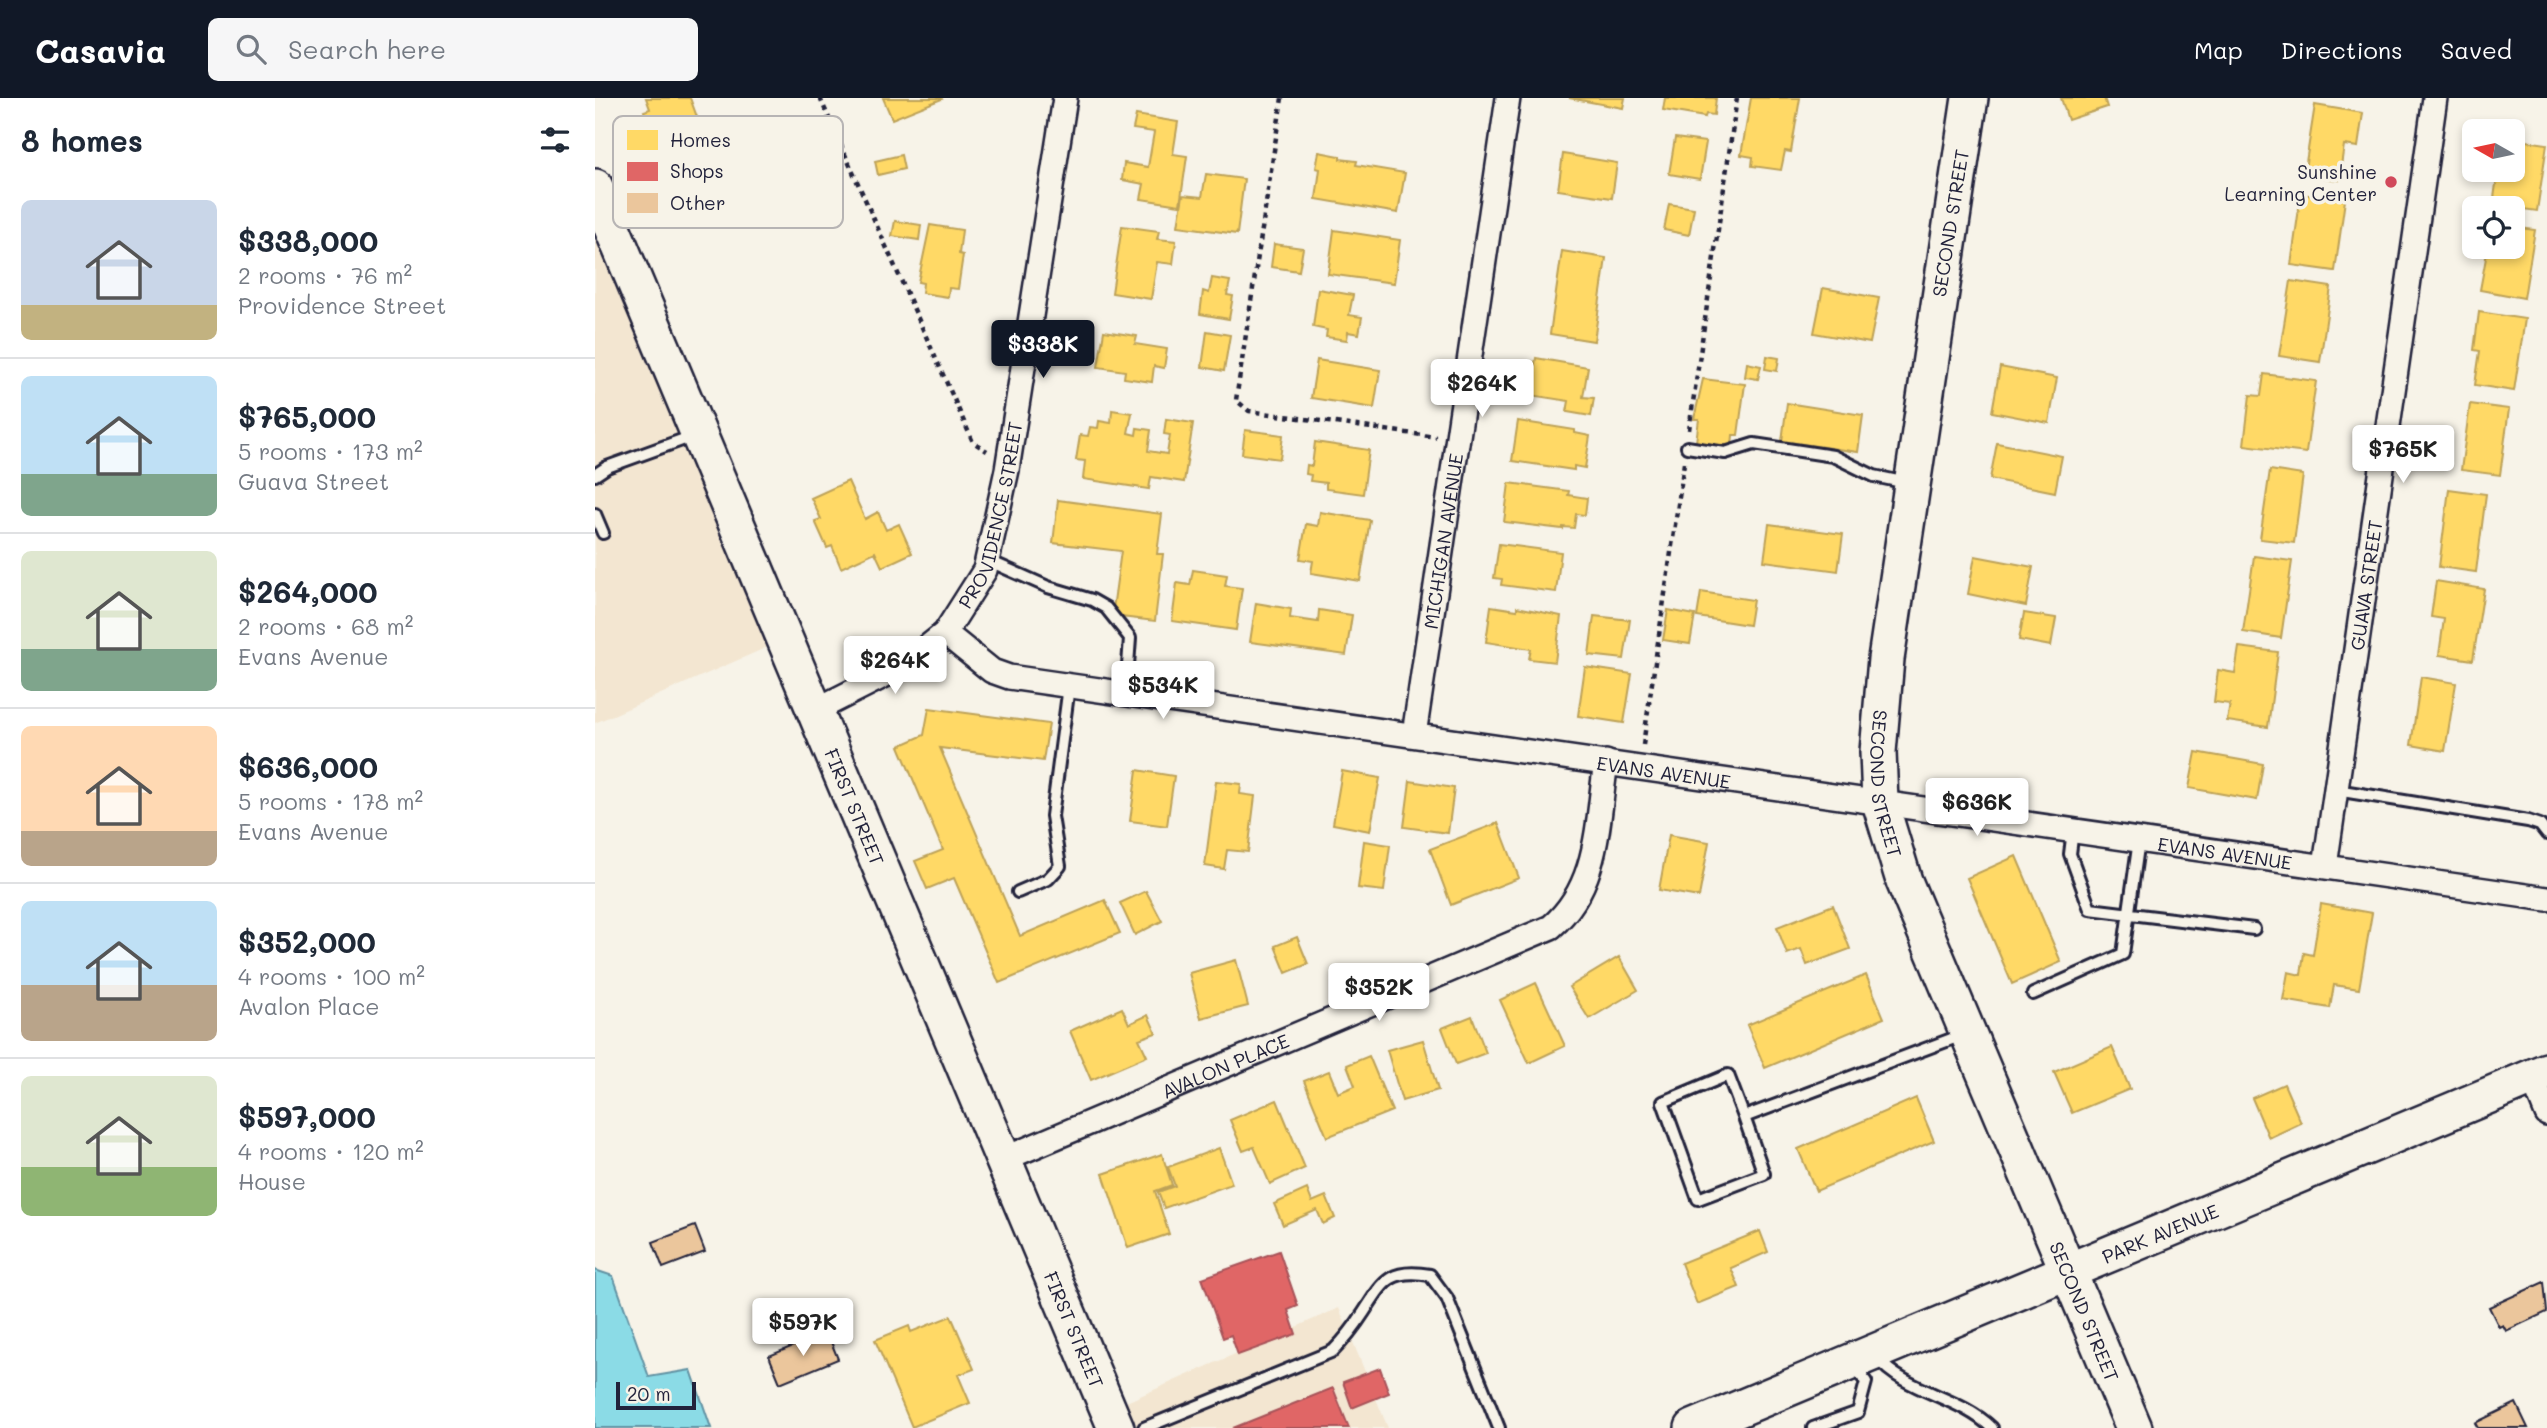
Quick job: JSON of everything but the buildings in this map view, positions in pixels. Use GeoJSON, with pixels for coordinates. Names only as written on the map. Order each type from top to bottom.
{"type":"FeatureCollection","features":[{"type":"Feature","properties":{"kind":"main road","name":"SECOND STREET"},"geometry":{"type":"LineString","coordinates":[[1969,98],[1910,483],[1880,710],[1880,802],[1904,881],[2134,1428]]}},
{"type":"Feature","properties":{"kind":"main road","name":"FIRST STREET"},"geometry":{"type":"LineString","coordinates":[[595,187],[1115,1428]]}},
{"type":"Feature","properties":{"kind":"main road","name":"PARK AVENUE"},"geometry":{"type":"LineString","coordinates":[[1693,1428],[2539,1074]]}},
{"type":"Feature","properties":{"kind":"street","name":"MICHIGAN AVENUE"},"geometry":{"type":"LineString","coordinates":[[1414,734],[1508,98]]}},
{"type":"Feature","properties":{"kind":"street","name":"GUAVA STREET"},"geometry":{"type":"LineString","coordinates":[[2325,866],[2435,98]]}},
{"type":"Feature","properties":{"kind":"street","name":"PROVIDENCE STREET"},"geometry":{"type":"LineString","coordinates":[[944,633],[968,601],[987,560],[1008,465],[1061,104]]}},
{"type":"Feature","properties":{"kind":"street"},"geometry":{"type":"LineString","coordinates":[[816,710],[905,665],[944,633]]}},
{"type":"Feature","properties":{"kind":"street","name":"EVANS AVENUE"},"geometry":{"type":"LineString","coordinates":[[944,633],[992,671],[1009,677],[2547,899]]}},
{"type":"Feature","properties":{"kind":"street","name":"AVALON PLACE"},"geometry":{"type":"LineString","coordinates":[[1004,1159],[1551,927],[1567,913],[1586,883],[1606,762]]}},
{"type":"Feature","properties":{"kind":"street"},"geometry":{"type":"LineString","coordinates":[[2539,1074],[2547,1114]]}},
{"type":"Feature","properties":{"kind":"lane"},"geometry":{"type":"LineString","coordinates":[[595,475],[607,467],[699,433]]}},
{"type":"Feature","properties":{"kind":"lane"},"geometry":{"type":"LineString","coordinates":[[1686,447],[1725,453],[1754,444],[1833,456],[1874,476],[1910,483]]}},
{"type":"Feature","properties":{"kind":"lane"},"geometry":{"type":"LineString","coordinates":[[595,514],[603,533]]}},
{"type":"Feature","properties":{"kind":"lane"},"geometry":{"type":"LineString","coordinates":[[987,560],[1048,587],[1092,600],[1106,608],[1130,638],[1126,693]]}},
{"type":"Feature","properties":{"kind":"lane"},"geometry":{"type":"LineString","coordinates":[[1018,892],[1048,879],[1060,866],[1052,816],[1069,686]]}},
{"type":"Feature","properties":{"kind":"lane"},"geometry":{"type":"LineString","coordinates":[[2336,790],[2528,821],[2540,825],[2547,834]]}},
{"type":"Feature","properties":{"kind":"lane"},"geometry":{"type":"LineString","coordinates":[[2073,830],[2070,854],[2091,909],[2254,929]]}},
{"type":"Feature","properties":{"kind":"lane"},"geometry":{"type":"LineString","coordinates":[[2033,994],[2123,954],[2139,839]]}},
{"type":"Feature","properties":{"kind":"lane"},"geometry":{"type":"LineString","coordinates":[[1744,1117],[1968,1033]]}},
{"type":"Feature","properties":{"kind":"lane"},"geometry":{"type":"LineString","coordinates":[[1728,1075],[1744,1117],[1764,1174],[1698,1199],[1663,1102],[1728,1075]]}},
{"type":"Feature","properties":{"kind":"lane"},"geometry":{"type":"LineString","coordinates":[[1144,1428],[1333,1351],[1350,1333],[1380,1285],[1394,1275],[1411,1272],[1430,1275],[1447,1298],[1499,1428]]}},
{"type":"Feature","properties":{"kind":"lane"},"geometry":{"type":"LineString","coordinates":[[1813,1428],[1858,1412],[1866,1382],[1863,1358]]}},
{"type":"Feature","properties":{"kind":"lane"},"geometry":{"type":"LineString","coordinates":[[1863,1358],[1976,1412],[1992,1428]]}},
{"type":"Feature","properties":{"kind":"path"},"geometry":{"type":"LineString","coordinates":[[820,98],[828,116]]}},
{"type":"Feature","properties":{"kind":"path"},"geometry":{"type":"LineString","coordinates":[[1282,98],[1237,400],[1249,411],[1457,440]]}},
{"type":"Feature","properties":{"kind":"path"},"geometry":{"type":"LineString","coordinates":[[843,150],[973,442],[1008,465]]}},
{"type":"Feature","properties":{"kind":"shaded area"},"geometry":{"type":"Polygon","coordinates":[[[595,225],[772,645],[595,723],[595,225]]]}},
{"type":"Feature","properties":{"kind":"shaded area"},"geometry":{"type":"Polygon","coordinates":[[[1339,1308],[1388,1428],[1132,1428],[1122,1404],[1339,1308]]]}},
{"type":"Feature","properties":{"kind":"water"},"geometry":{"type":"Polygon","coordinates":[[[595,1270],[613,1276],[649,1377],[691,1370],[711,1428],[595,1428],[595,1270]]]}},
{"type":"Feature","properties":{"kind":"place","name":"Sunshine Learning Center"},"geometry":{"type":"Point","coordinates":[2391,182]}}]}
